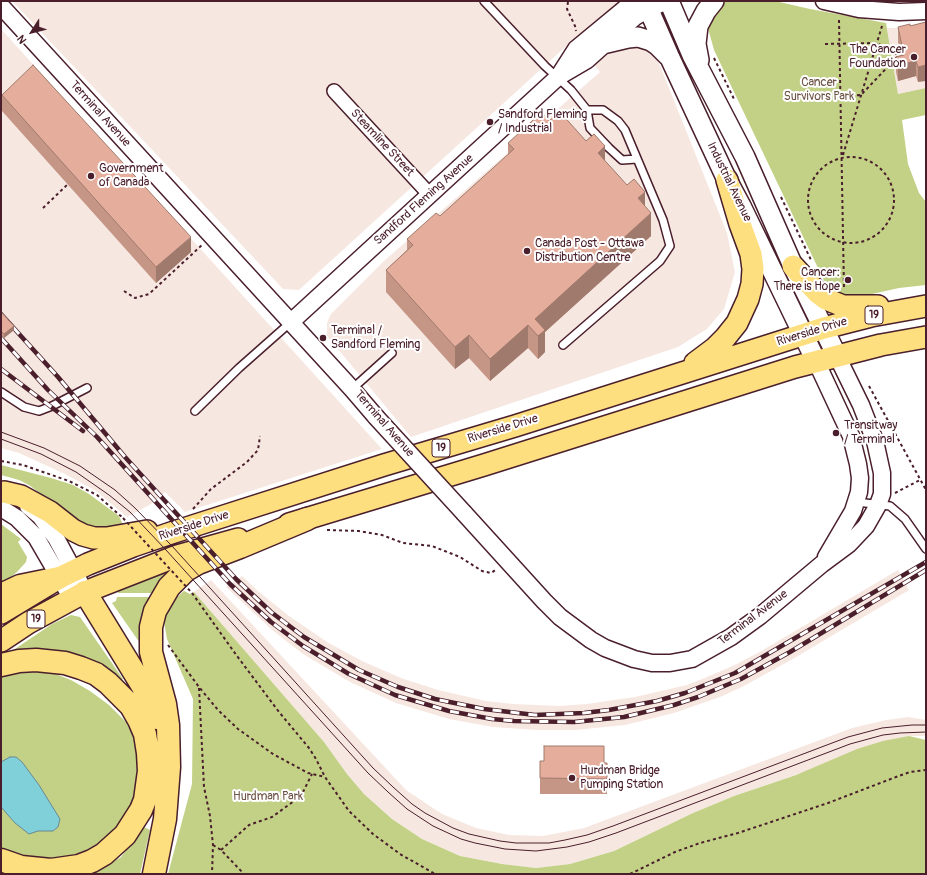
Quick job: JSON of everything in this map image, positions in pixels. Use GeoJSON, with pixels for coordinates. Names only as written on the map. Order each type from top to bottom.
{"type":"FeatureCollection","features":[{"type":"Feature","properties":{"kind":"highway"},"geometry":{"type":"LineString","coordinates":[[154,874],[165,819],[169,783],[169,747],[165,704],[154,664],[151,640],[151,627],[155,611],[162,597],[177,578],[198,563],[240,547],[314,525]]}},
{"type":"Feature","properties":{"kind":"highway"},"geometry":{"type":"LineString","coordinates":[[1,595],[20,586],[67,575]]}},
{"type":"Feature","properties":{"kind":"highway"},"geometry":{"type":"LineString","coordinates":[[78,595],[150,701],[159,719],[169,747]]}},
{"type":"Feature","properties":{"kind":"highway"},"geometry":{"type":"LineString","coordinates":[[1,665],[20,661],[36,660],[65,663],[96,674],[108,683],[131,706],[139,720],[145,734],[149,771],[145,800],[141,810],[125,835],[104,854],[79,866],[51,870],[21,867],[1,860]]}},
{"type":"Feature","properties":{"kind":"main road","name":"Industrial Avenue"},"geometry":{"type":"LineString","coordinates":[[668,1],[692,56],[745,157],[793,266],[837,356]]}},
{"type":"Feature","properties":{"kind":"main road"},"geometry":{"type":"LineString","coordinates":[[709,90],[698,57],[696,40],[701,18],[714,1]]}},
{"type":"Feature","properties":{"kind":"main road","name":"Industrial Avenue"},"geometry":{"type":"LineString","coordinates":[[642,4],[670,58],[727,180],[816,361]]}},
{"type":"Feature","properties":{"kind":"main road"},"geometry":{"type":"LineString","coordinates":[[606,43],[638,37],[651,41],[670,58]]}},
{"type":"Feature","properties":{"kind":"main road"},"geometry":{"type":"LineString","coordinates":[[671,376],[702,358],[725,338],[737,323],[748,299],[752,284],[753,269],[751,254],[740,224],[727,180]]}},
{"type":"Feature","properties":{"kind":"main road"},"geometry":{"type":"LineString","coordinates":[[793,266],[822,296],[843,306],[925,306]]}},
{"type":"Feature","properties":{"kind":"main road","name":"Riverside Drive"},"geometry":{"type":"LineString","coordinates":[[1,613],[67,575],[133,546],[384,465],[515,426],[824,328],[871,316],[925,306]]}},
{"type":"Feature","properties":{"kind":"main road","name":"Riverside Drive"},"geometry":{"type":"LineString","coordinates":[[1,641],[28,623],[78,595],[176,556],[314,525],[787,369],[881,345],[926,337]]}},
{"type":"Feature","properties":{"kind":"main road"},"geometry":{"type":"LineString","coordinates":[[2,497],[20,496],[50,512],[73,530],[94,538],[107,538],[211,521]]}},
{"type":"Feature","properties":{"kind":"street"},"geometry":{"type":"LineString","coordinates":[[642,4],[668,1]]}},
{"type":"Feature","properties":{"kind":"street"},"geometry":{"type":"LineString","coordinates":[[824,1],[858,9],[899,12],[926,11]]}},
{"type":"Feature","properties":{"kind":"street","name":"Sandford Fleming Avenue"},"geometry":{"type":"LineString","coordinates":[[558,77],[576,49],[642,4]]}},
{"type":"Feature","properties":{"kind":"street","name":"Sandford Fleming Avenue"},"geometry":{"type":"LineString","coordinates":[[291,322],[558,77],[587,60],[635,17],[642,4]]}},
{"type":"Feature","properties":{"kind":"street","name":"Terminal Avenue"},"geometry":{"type":"LineString","coordinates":[[1,6],[291,322],[508,562],[560,617],[591,640],[606,648],[634,659],[652,663],[670,663],[692,659],[731,637],[760,616],[822,564],[849,544],[866,526],[878,505],[882,494],[882,473],[875,441],[866,417],[837,356]]}},
{"type":"Feature","properties":{"kind":"street","name":"Steamline Street"},"geometry":{"type":"LineString","coordinates":[[334,91],[430,195]]}},
{"type":"Feature","properties":{"kind":"street","name":"Terminal Avenue"},"geometry":{"type":"LineString","coordinates":[[816,361],[843,418],[856,452],[860,478],[857,502],[835,544],[822,564]]}},
{"type":"Feature","properties":{"kind":"street"},"geometry":{"type":"LineString","coordinates":[[2,497],[17,518],[67,575],[78,595]]}},
{"type":"Feature","properties":{"kind":"lane"},"geometry":{"type":"LineString","coordinates":[[484,1],[545,66],[558,77],[587,110],[590,128],[609,148],[622,160],[637,159]]}},
{"type":"Feature","properties":{"kind":"lane"},"geometry":{"type":"LineString","coordinates":[[563,345],[660,261],[670,246],[663,220],[625,130],[618,121],[603,110],[587,110]]}},
{"type":"Feature","properties":{"kind":"lane"},"geometry":{"type":"LineString","coordinates":[[196,411],[239,368],[291,322]]}},
{"type":"Feature","properties":{"kind":"lane"},"geometry":{"type":"LineString","coordinates":[[352,389],[392,353]]}},
{"type":"Feature","properties":{"kind":"lane"},"geometry":{"type":"LineString","coordinates":[[1,392],[24,407],[39,411],[52,406],[86,388]]}},
{"type":"Feature","properties":{"kind":"lane"},"geometry":{"type":"LineString","coordinates":[[857,502],[890,506],[905,519],[926,549]]}},
{"type":"Feature","properties":{"kind":"path"},"geometry":{"type":"LineString","coordinates":[[568,2],[567,10],[575,26],[576,49]]}},
{"type":"Feature","properties":{"kind":"path"},"geometry":{"type":"LineString","coordinates":[[839,20],[844,288],[842,293]]}},
{"type":"Feature","properties":{"kind":"path"},"geometry":{"type":"LineString","coordinates":[[842,158],[882,26]]}},
{"type":"Feature","properties":{"kind":"path"},"geometry":{"type":"LineString","coordinates":[[821,97],[861,95],[898,56],[893,50],[876,43],[824,44]]}},
{"type":"Feature","properties":{"kind":"path"},"geometry":{"type":"LineString","coordinates":[[856,157],[869,161],[880,168],[891,185],[894,206],[889,221],[879,232],[867,240],[843,243],[831,238],[819,229],[811,216],[808,195],[812,182],[819,171],[830,162],[842,158],[856,157]]}},
{"type":"Feature","properties":{"kind":"path"},"geometry":{"type":"LineString","coordinates":[[43,208],[68,184]]}},
{"type":"Feature","properties":{"kind":"path"},"geometry":{"type":"LineString","coordinates":[[124,292],[135,298],[149,294],[203,244]]}},
{"type":"Feature","properties":{"kind":"path"},"geometry":{"type":"LineString","coordinates":[[866,382],[926,490]]}},
{"type":"Feature","properties":{"kind":"path"},"geometry":{"type":"LineString","coordinates":[[192,510],[211,489],[247,462],[258,450],[260,436]]}},
{"type":"Feature","properties":{"kind":"path"},"geometry":{"type":"LineString","coordinates":[[1,461],[23,466],[69,481],[97,495],[123,518],[192,593],[279,712],[309,748],[325,778],[349,811],[373,834],[400,854],[435,874]]}},
{"type":"Feature","properties":{"kind":"path"},"geometry":{"type":"LineString","coordinates":[[314,525],[382,535],[403,543],[432,546],[460,557],[482,571],[492,572],[508,562]]}},
{"type":"Feature","properties":{"kind":"path"},"geometry":{"type":"LineString","coordinates":[[165,641],[218,710],[238,729],[273,754],[312,774],[325,778]]}},
{"type":"Feature","properties":{"kind":"path"},"geometry":{"type":"LineString","coordinates":[[200,688],[204,787],[210,816],[213,845],[212,874]]}},
{"type":"Feature","properties":{"kind":"path"},"geometry":{"type":"LineString","coordinates":[[630,874],[675,852],[700,843],[746,830],[847,796],[910,772],[926,770]]}},
{"type":"Feature","properties":{"kind":"path"},"geometry":{"type":"LineString","coordinates":[[221,850],[249,825],[272,817],[301,796],[312,774]]}},
{"type":"Feature","properties":{"kind":"path"},"geometry":{"type":"LineString","coordinates":[[213,845],[221,850],[244,874]]}},
{"type":"Feature","properties":{"kind":"shaded area"},"geometry":{"type":"Polygon","coordinates":[[[12,1],[629,1],[661,68],[727,233],[735,272],[724,309],[707,329],[678,347],[411,437],[327,336],[327,323],[331,314],[384,261],[600,72],[574,39],[299,290],[283,289],[12,1]]]}},
{"type":"Feature","properties":{"kind":"shaded area"},"geometry":{"type":"Polygon","coordinates":[[[887,28],[926,28],[926,88],[898,94],[887,28]]]}},
{"type":"Feature","properties":{"kind":"shaded area"},"geometry":{"type":"Polygon","coordinates":[[[1,29],[382,449],[185,512],[165,492],[151,504],[127,517],[96,491],[65,474],[19,453],[1,448],[1,29]]]}},
{"type":"Feature","properties":{"kind":"shaded area"},"geometry":{"type":"Polygon","coordinates":[[[898,570],[909,590],[791,660],[742,687],[720,697],[674,713],[625,725],[575,730],[537,730],[493,727],[449,719],[396,703],[350,682],[303,654],[272,630],[226,587],[242,576],[289,616],[327,642],[362,661],[401,678],[438,690],[486,701],[559,706],[587,704],[635,697],[687,685],[707,677],[737,664],[763,650],[898,570]]]}},
{"type":"Feature","properties":{"kind":"shaded area"},"geometry":{"type":"Polygon","coordinates":[[[211,580],[406,790],[442,814],[476,828],[509,835],[543,836],[584,828],[852,728],[886,720],[909,717],[926,720],[926,736],[909,736],[734,796],[693,813],[614,851],[570,864],[536,868],[502,864],[460,856],[422,839],[392,819],[364,794],[347,774],[324,742],[194,592],[211,580]]]}},
{"type":"Feature","properties":{"kind":"green space","name":"Cancer Survivors Park"},"geometry":{"type":"Polygon","coordinates":[[[723,1],[775,1],[886,23],[898,94],[926,88],[926,115],[902,120],[908,164],[919,193],[926,202],[926,285],[899,288],[854,298],[841,297],[828,289],[714,50],[708,28],[709,21],[723,1]]]}},
{"type":"Feature","properties":{"kind":"green space"},"geometry":{"type":"Polygon","coordinates":[[[1,465],[73,485],[89,494],[119,516],[123,525],[100,528],[82,525],[29,485],[19,480],[1,475],[1,465]]]}},
{"type":"Feature","properties":{"kind":"green space"},"geometry":{"type":"Polygon","coordinates":[[[1,524],[21,539],[18,542],[27,557],[26,562],[17,572],[1,585],[1,524]]]}},
{"type":"Feature","properties":{"kind":"green space"},"geometry":{"type":"Polygon","coordinates":[[[165,569],[172,577],[158,593],[118,593],[119,587],[165,569]]]}},
{"type":"Feature","properties":{"kind":"green space","name":"Hurdman Park"},"geometry":{"type":"Polygon","coordinates":[[[184,591],[190,594],[194,592],[324,742],[347,774],[364,794],[392,819],[422,839],[460,856],[502,864],[536,868],[570,864],[614,851],[693,813],[734,796],[796,775],[857,749],[883,741],[909,736],[926,740],[926,874],[168,874],[192,784],[193,699],[167,639],[164,622],[168,605],[184,591]]]}},
{"type":"Feature","properties":{"kind":"green space"},"geometry":{"type":"Polygon","coordinates":[[[117,597],[155,597],[142,646],[112,603],[116,601],[117,597]]]}},
{"type":"Feature","properties":{"kind":"green space"},"geometry":{"type":"Polygon","coordinates":[[[71,615],[80,617],[123,679],[120,681],[9,653],[52,624],[71,615]]]}},
{"type":"Feature","properties":{"kind":"green space"},"geometry":{"type":"Polygon","coordinates":[[[30,671],[53,673],[71,680],[90,691],[109,705],[126,722],[134,737],[138,760],[137,783],[132,804],[122,821],[107,839],[89,851],[58,859],[42,859],[22,856],[1,848],[1,674],[30,671]]]}},
{"type":"Feature","properties":{"kind":"green space"},"geometry":{"type":"Polygon","coordinates":[[[144,827],[150,830],[140,874],[92,874],[121,857],[144,827]]]}},
{"type":"Feature","properties":{"kind":"water"},"geometry":{"type":"Polygon","coordinates":[[[10,757],[16,757],[22,762],[39,785],[60,819],[58,827],[53,831],[38,831],[29,834],[15,823],[1,807],[1,762],[10,757]]]}},
{"type":"Feature","properties":{"kind":"building"},"geometry":{"type":"Polygon","coordinates":[[[926,22],[926,65],[918,67],[916,61],[898,65],[896,57],[904,55],[898,27],[926,22]]]}},
{"type":"Feature","properties":{"kind":"building","name":"Government of Canada"},"geometry":{"type":"Polygon","coordinates":[[[33,65],[191,237],[156,267],[2,95],[33,65]]]}},
{"type":"Feature","properties":{"kind":"building","name":"Canada Post - Ottawa Distribution Centre"},"geometry":{"type":"Polygon","coordinates":[[[542,112],[549,121],[560,112],[586,141],[594,134],[605,146],[598,153],[627,185],[634,179],[645,192],[638,198],[651,213],[535,319],[545,330],[538,336],[528,325],[490,359],[469,335],[455,347],[386,270],[413,245],[407,239],[436,213],[440,216],[514,149],[508,143],[542,112]]]}},
{"type":"Feature","properties":{"kind":"building"},"geometry":{"type":"Polygon","coordinates":[[[1,312],[14,326],[4,334],[1,331],[1,312]]]}},
{"type":"Feature","properties":{"kind":"building"},"geometry":{"type":"Polygon","coordinates":[[[544,746],[604,746],[604,763],[607,763],[607,779],[540,778],[540,761],[544,761],[544,746]]]}},
{"type":"Feature","properties":{"kind":"tram line"},"geometry":{"type":"LineString","coordinates":[[1,432],[44,448],[80,466],[115,490],[172,546],[373,768],[412,804],[425,813],[453,828],[469,834],[516,843],[549,843],[587,835],[848,737],[882,728],[926,725]]}},
{"type":"Feature","properties":{"kind":"tram line"},"geometry":{"type":"LineString","coordinates":[[1,439],[41,454],[76,472],[130,512],[368,773],[407,809],[433,826],[461,839],[505,849],[536,851],[567,847],[589,842],[850,744],[883,735],[926,732]]}},
{"type":"Feature","properties":{"kind":"railway"},"geometry":{"type":"LineString","coordinates":[[1,314],[58,377],[125,457],[236,579],[271,612],[304,637],[359,670],[398,687],[435,699],[484,709],[535,715],[584,713],[657,701],[685,693],[735,673],[926,562]]}},
{"type":"Feature","properties":{"kind":"railway"},"geometry":{"type":"LineString","coordinates":[[1,338],[48,390],[97,437],[230,584],[271,622],[303,646],[349,674],[395,695],[449,711],[492,719],[514,721],[574,722],[624,717],[674,705],[698,697],[741,679],[790,652],[926,570]]}},
{"type":"Feature","properties":{"kind":"railway"},"geometry":{"type":"LineString","coordinates":[[1,369],[83,431]]}},
{"type":"Feature","properties":{"kind":"place","name":"The Cancer Foundation"},"geometry":{"type":"Point","coordinates":[914,57]}},
{"type":"Feature","properties":{"kind":"place","name":"Sandford Fleming / Industrial"},"geometry":{"type":"Point","coordinates":[490,122]}},
{"type":"Feature","properties":{"kind":"place","name":"Government of Canada"},"geometry":{"type":"Point","coordinates":[91,176]}},
{"type":"Feature","properties":{"kind":"place","name":"Canada Post - Ottawa Distribution Centre"},"geometry":{"type":"Point","coordinates":[527,251]}},
{"type":"Feature","properties":{"kind":"place","name":"Cancer: There is Hope"},"geometry":{"type":"Point","coordinates":[848,280]}},
{"type":"Feature","properties":{"kind":"place","name":"Terminal / Sandford Fleming"},"geometry":{"type":"Point","coordinates":[323,338]}},
{"type":"Feature","properties":{"kind":"place","name":"Transitway / Terminal"},"geometry":{"type":"Point","coordinates":[836,433]}},
{"type":"Feature","properties":{"kind":"place","name":"Hurdman Bridge Pumping Station"},"geometry":{"type":"Point","coordinates":[572,778]}}]}
